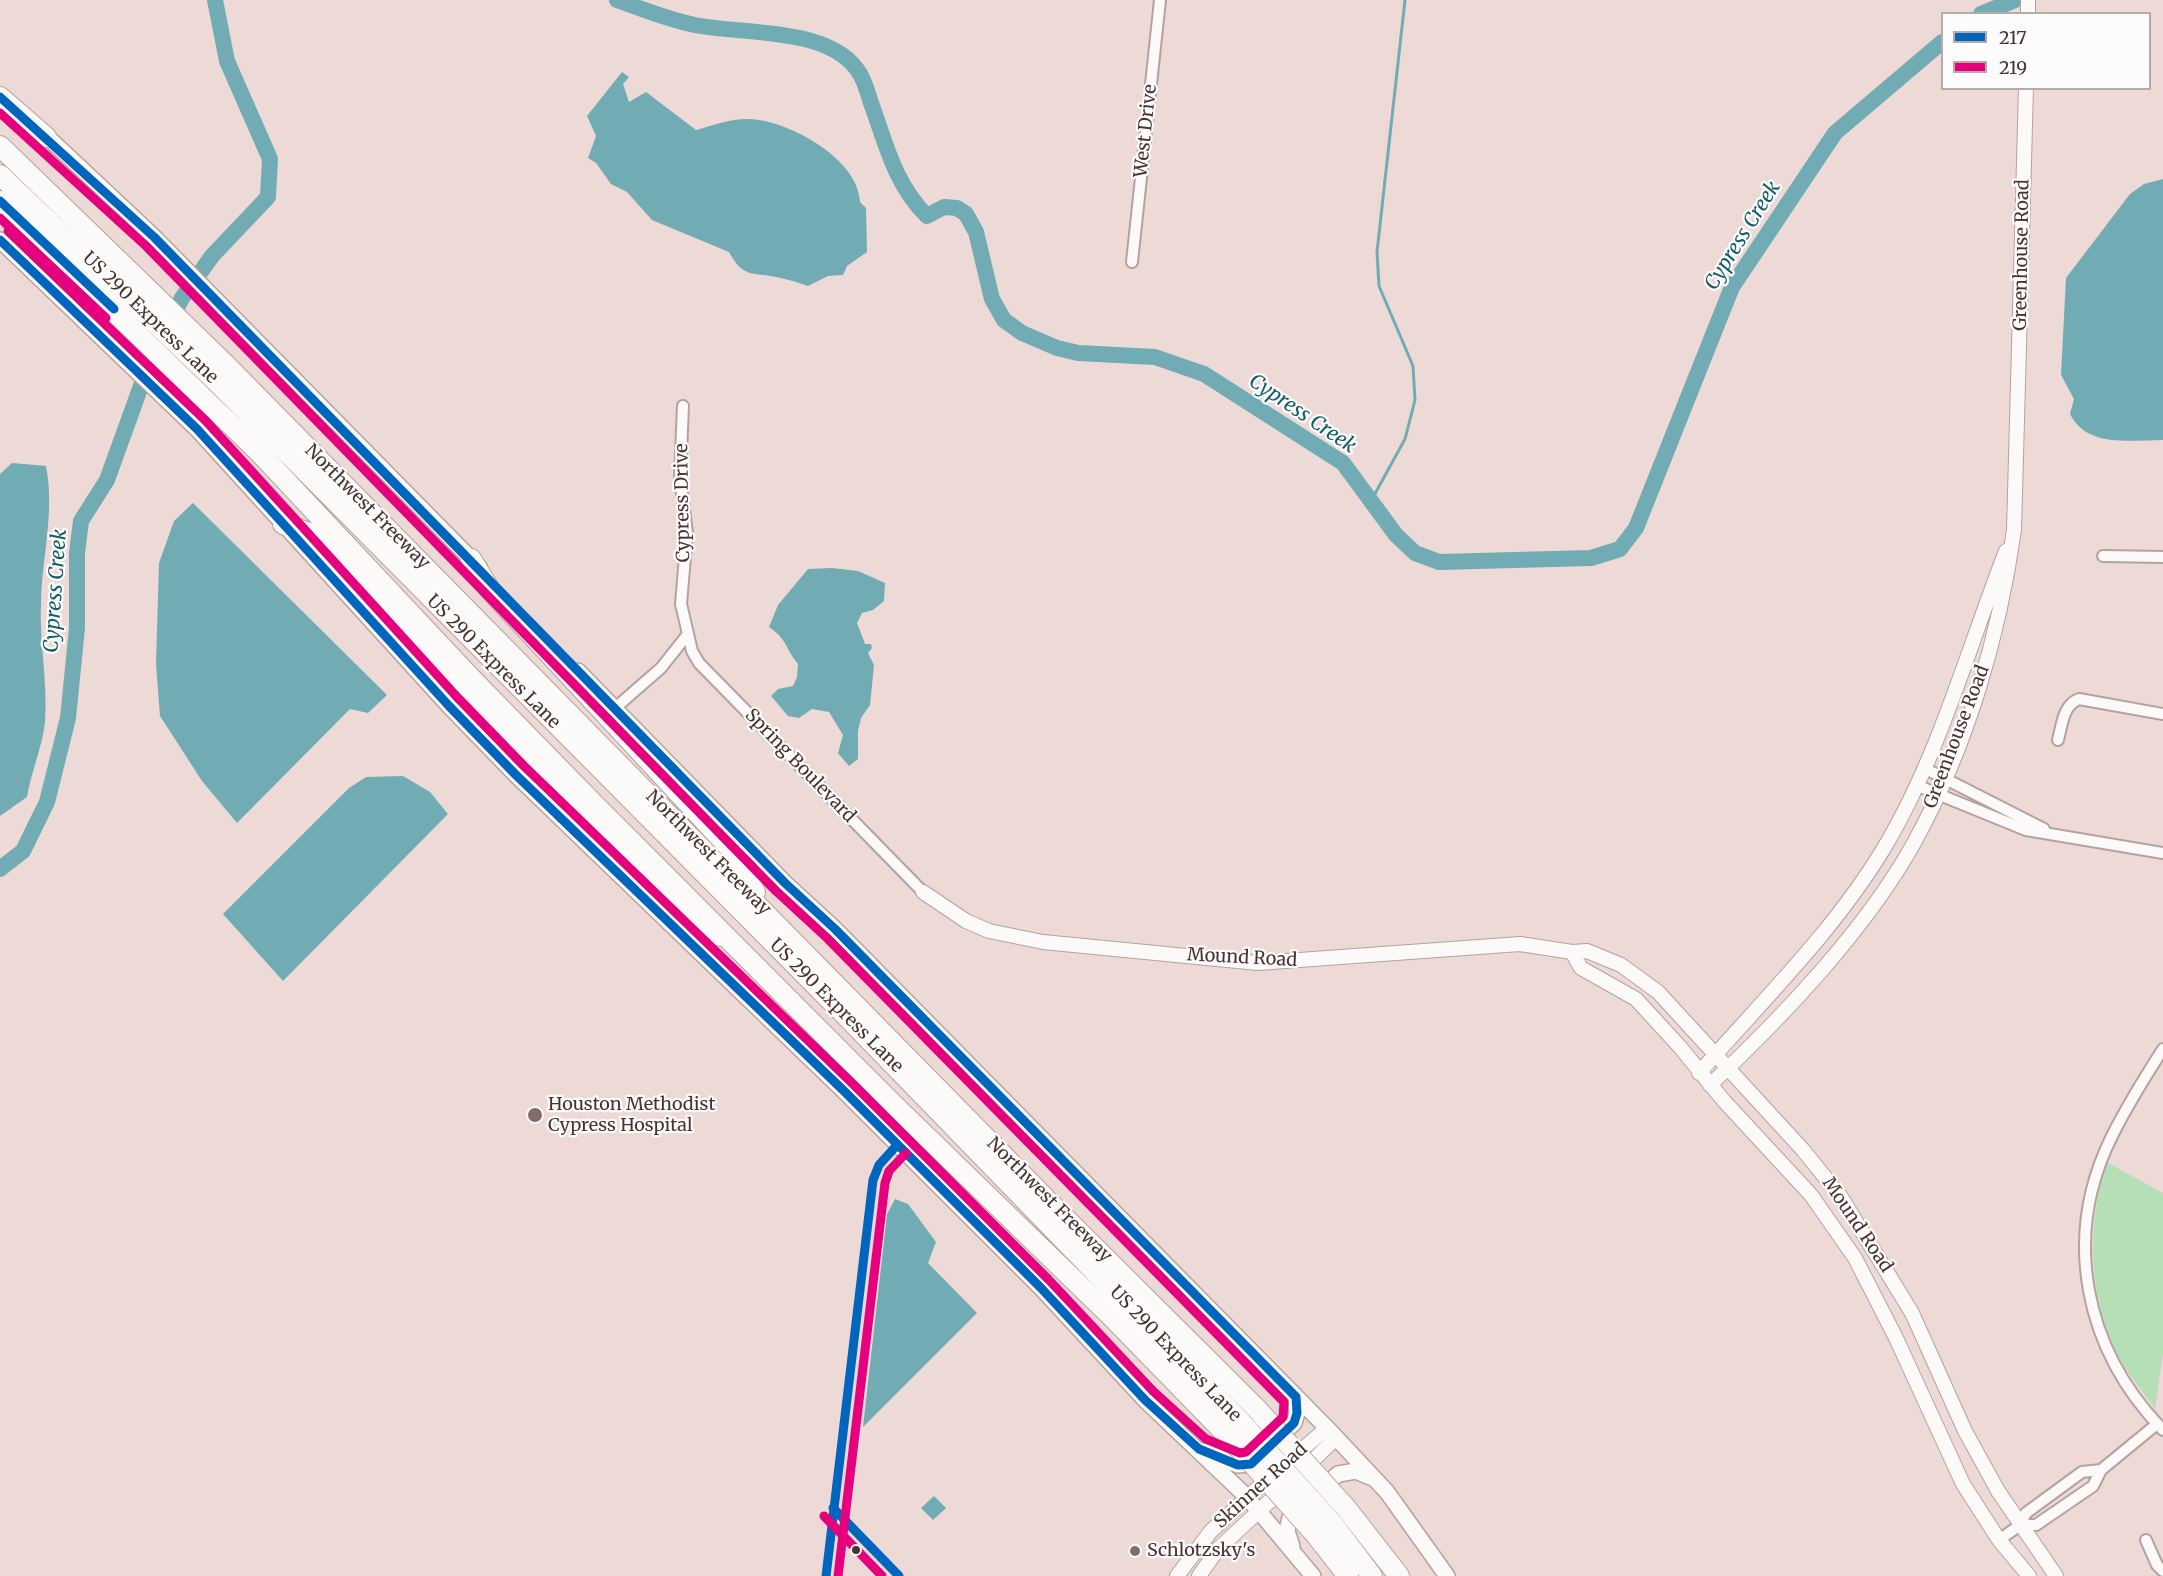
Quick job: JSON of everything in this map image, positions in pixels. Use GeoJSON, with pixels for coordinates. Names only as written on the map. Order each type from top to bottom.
{"type":"FeatureCollection","features":[{"type":"Feature","properties":{"kind":"highway"},"geometry":{"type":"LineString","coordinates":[[0,97],[46,136]]}},
{"type":"Feature","properties":{"kind":"highway","name":"Northwest Freeway"},"geometry":{"type":"LineString","coordinates":[[0,146],[123,292],[209,402],[328,524],[478,686],[926,1137],[1111,1316],[1233,1427],[1324,1529],[1348,1576]]}},
{"type":"Feature","properties":{"kind":"highway","name":"US 290 Express Lane"},"geometry":{"type":"LineString","coordinates":[[0,175],[220,385],[840,1010],[1233,1427]]}},
{"type":"Feature","properties":{"kind":"highway","name":"Northwest Freeway"},"geometry":{"type":"LineString","coordinates":[[0,201],[228,367],[763,908],[1048,1201],[1256,1408],[1346,1508],[1399,1576]]}},
{"type":"Feature","properties":{"kind":"highway"},"geometry":{"type":"LineString","coordinates":[[283,524],[309,533],[499,734],[657,890],[704,933],[727,937]]}},
{"type":"Feature","properties":{"kind":"highway"},"geometry":{"type":"LineString","coordinates":[[471,559],[490,590],[738,857],[763,908]]}},
{"type":"Feature","properties":{"kind":"highway"},"geometry":{"type":"LineString","coordinates":[[1324,1529],[1372,1576]]}},
{"type":"Feature","properties":{"kind":"main road"},"geometry":{"type":"LineString","coordinates":[[0,87],[46,136],[154,237],[471,559],[785,884],[835,929],[1332,1433],[1376,1480],[1447,1576]]}},
{"type":"Feature","properties":{"kind":"main road"},"geometry":{"type":"LineString","coordinates":[[0,240],[197,429],[516,776],[844,1091],[1041,1288],[1145,1400],[1246,1497],[1293,1549],[1313,1576]]}},
{"type":"Feature","properties":{"kind":"main road"},"geometry":{"type":"LineString","coordinates":[[1198,1449],[1238,1466],[1251,1464],[1294,1423],[1297,1413],[1296,1397]]}},
{"type":"Feature","properties":{"kind":"main road"},"geometry":{"type":"LineString","coordinates":[[1293,1549],[1287,1532],[1290,1517],[1338,1474],[1356,1471],[1376,1480]]}},
{"type":"Feature","properties":{"kind":"street","name":"West Drive"},"geometry":{"type":"LineString","coordinates":[[1131,262],[1160,0]]}},
{"type":"Feature","properties":{"kind":"street","name":"Greenhouse Road"},"geometry":{"type":"LineString","coordinates":[[1710,1085],[1728,1069],[1836,953],[1874,906],[1914,843],[1939,794],[1973,706],[1994,636],[2007,579],[2014,530],[2026,90]]}},
{"type":"Feature","properties":{"kind":"street","name":"Cypress Drive"},"geometry":{"type":"LineString","coordinates":[[682,406],[680,478],[687,533],[681,604],[688,634]]}},
{"type":"Feature","properties":{"kind":"street","name":"Greenhouse Road"},"geometry":{"type":"LineString","coordinates":[[1700,1072],[1822,933],[1883,850],[1926,769],[2014,530]]}},
{"type":"Feature","properties":{"kind":"street"},"geometry":{"type":"LineString","coordinates":[[2103,556],[2163,557]]}},
{"type":"Feature","properties":{"kind":"street"},"geometry":{"type":"LineString","coordinates":[[614,709],[661,668],[688,634]]}},
{"type":"Feature","properties":{"kind":"street","name":"Spring Boulevard"},"geometry":{"type":"LineString","coordinates":[[688,634],[692,651],[699,663],[923,892]]}},
{"type":"Feature","properties":{"kind":"street"},"geometry":{"type":"LineString","coordinates":[[2058,740],[2067,708],[2071,702],[2079,699],[2163,714]]}},
{"type":"Feature","properties":{"kind":"street"},"geometry":{"type":"LineString","coordinates":[[1926,769],[2049,832]]}},
{"type":"Feature","properties":{"kind":"street"},"geometry":{"type":"LineString","coordinates":[[1918,786],[2025,830],[2049,832],[2163,853]]}},
{"type":"Feature","properties":{"kind":"street","name":"Mound Road"},"geometry":{"type":"LineString","coordinates":[[923,892],[966,921],[989,931],[1043,942],[1227,961],[1298,962],[1520,944],[1572,952],[1587,951],[1621,965],[1658,992],[1803,1150],[1841,1197],[1912,1313],[1965,1431],[2020,1525],[2056,1576]]}},
{"type":"Feature","properties":{"kind":"street","name":"Mound Road"},"geometry":{"type":"LineString","coordinates":[[1572,952],[1581,968],[1636,999],[1680,1047],[1710,1085],[1811,1194],[1855,1258],[1896,1338],[1963,1484],[1999,1540],[2028,1576]]}},
{"type":"Feature","properties":{"kind":"street"},"geometry":{"type":"LineString","coordinates":[[2020,1525],[2036,1525],[2065,1506],[2093,1486],[2101,1470],[2160,1427],[2134,1397],[2117,1371],[2106,1348],[2089,1297],[2085,1250],[2091,1199],[2104,1156],[2112,1136],[2163,1049]]}},
{"type":"Feature","properties":{"kind":"street","name":"Skinner Road"},"geometry":{"type":"LineString","coordinates":[[1177,1576],[1211,1531],[1246,1497],[1332,1433]]}},
{"type":"Feature","properties":{"kind":"street","name":"Skinner Road"},"geometry":{"type":"LineString","coordinates":[[1199,1576],[1218,1548],[1259,1511],[1332,1433]]}},
{"type":"Feature","properties":{"kind":"street"},"geometry":{"type":"LineString","coordinates":[[1999,1540],[2020,1525],[2026,1513],[2082,1472],[2101,1470]]}},
{"type":"Feature","properties":{"kind":"street"},"geometry":{"type":"LineString","coordinates":[[2146,1540],[2157,1565],[2163,1571]]}},
{"type":"Feature","properties":{"kind":"green space"},"geometry":{"type":"Polygon","coordinates":[[[2106,1162],[2163,1193],[2163,1353],[2155,1409],[2118,1356],[2105,1325],[2099,1301],[2093,1255],[2094,1232],[2096,1209],[2106,1162]]]}},
{"type":"Feature","properties":{"kind":"water"},"geometry":{"type":"Polygon","coordinates":[[[622,72],[629,77],[623,84],[629,102],[646,92],[696,130],[735,120],[759,120],[790,129],[823,148],[849,173],[857,187],[860,202],[866,208],[867,252],[847,266],[843,275],[828,276],[808,286],[743,270],[729,252],[652,220],[627,192],[611,184],[596,163],[588,158],[596,136],[587,116],[622,72]]]}},
{"type":"Feature","properties":{"kind":"water"},"geometry":{"type":"Polygon","coordinates":[[[2163,179],[2163,440],[2110,440],[2087,432],[2070,414],[2074,399],[2061,375],[2066,278],[2130,194],[2144,184],[2163,179]]]}},
{"type":"Feature","properties":{"kind":"water"},"geometry":{"type":"Polygon","coordinates":[[[12,463],[46,466],[49,518],[41,618],[46,707],[44,731],[27,797],[0,816],[0,474],[12,463]]]}},
{"type":"Feature","properties":{"kind":"water"},"geometry":{"type":"Polygon","coordinates":[[[193,503],[387,695],[368,713],[350,709],[237,823],[202,781],[160,716],[156,664],[159,563],[174,521],[193,503]]]}},
{"type":"Feature","properties":{"kind":"water"},"geometry":{"type":"Polygon","coordinates":[[[832,568],[858,571],[885,583],[884,601],[873,610],[862,613],[857,623],[865,644],[871,644],[872,648],[868,653],[874,665],[870,705],[861,718],[858,731],[858,759],[849,766],[838,753],[843,735],[829,712],[812,709],[799,718],[788,716],[771,696],[778,689],[793,686],[797,677],[798,664],[783,640],[769,627],[778,605],[808,569],[832,568]]]}},
{"type":"Feature","properties":{"kind":"water"},"geometry":{"type":"Polygon","coordinates":[[[403,776],[430,792],[448,814],[283,981],[223,914],[349,788],[366,777],[403,776]]]}},
{"type":"Feature","properties":{"kind":"water"},"geometry":{"type":"Polygon","coordinates":[[[895,1199],[908,1204],[936,1242],[928,1263],[977,1313],[863,1427],[887,1214],[895,1199]]]}},
{"type":"Feature","properties":{"kind":"water"},"geometry":{"type":"Polygon","coordinates":[[[934,1496],[946,1508],[933,1520],[921,1508],[934,1496]]]}},
{"type":"Feature","properties":{"kind":"waterway","name":"Cypress Creek"},"geometry":{"type":"LineString","coordinates":[[0,869],[23,851],[47,802],[68,718],[77,628],[77,553],[81,521],[107,480],[150,361],[182,298],[212,256],[268,197],[270,159],[227,61],[215,0]]}},
{"type":"Feature","properties":{"kind":"waterway","name":"Cypress Creek"},"geometry":{"type":"LineString","coordinates":[[617,0],[695,25],[785,35],[808,40],[829,48],[847,59],[862,77],[893,163],[916,204],[927,216],[944,207],[957,208],[966,214],[976,232],[992,299],[1004,320],[1022,333],[1057,348],[1078,353],[1155,357],[1204,374],[1343,463],[1396,535],[1415,553],[1439,562],[1591,558],[1620,549],[1636,528],[1732,287],[1835,133],[1941,43]]}},
{"type":"Feature","properties":{"kind":"waterway"},"geometry":{"type":"LineString","coordinates":[[1371,501],[1405,439],[1415,400],[1413,366],[1379,286],[1377,252],[1405,0]]}},
{"type":"Feature","properties":{"kind":"waterway","name":"Cypress Creek"},"geometry":{"type":"LineString","coordinates":[[1986,12],[2015,0]]}},
{"type":"Feature","properties":{"kind":"transit line","name":"217"},"geometry":{"type":"LineString","coordinates":[[0,97],[154,237],[785,883],[835,929],[1296,1397],[1297,1413],[1294,1423],[1251,1464],[1238,1465],[1199,1449],[1145,1400],[1041,1288],[844,1091],[516,775],[449,706],[197,429],[0,240]]}},
{"type":"Feature","properties":{"kind":"transit line","name":"219"},"geometry":{"type":"LineString","coordinates":[[0,113],[146,246],[776,891],[827,938],[1284,1402],[1283,1417],[1246,1452],[1240,1453],[1206,1439],[1153,1391],[1049,1280],[852,1083],[524,766],[458,698],[206,421],[8,231]]}},
{"type":"Feature","properties":{"kind":"transit line","name":"217"},"geometry":{"type":"LineString","coordinates":[[0,201],[114,309]]}},
{"type":"Feature","properties":{"kind":"transit line","name":"219"},"geometry":{"type":"LineString","coordinates":[[0,218],[106,318]]}},
{"type":"Feature","properties":{"kind":"transit line","name":"217"},"geometry":{"type":"LineString","coordinates":[[826,1576],[873,1180],[879,1165],[897,1145]]}},
{"type":"Feature","properties":{"kind":"transit line","name":"219"},"geometry":{"type":"LineString","coordinates":[[838,1576],[885,1183],[889,1171],[906,1153]]}},
{"type":"Feature","properties":{"kind":"transit line","name":"217"},"geometry":{"type":"LineString","coordinates":[[833,1508],[899,1576]]}},
{"type":"Feature","properties":{"kind":"transit line","name":"219"},"geometry":{"type":"LineString","coordinates":[[824,1516],[882,1576]]}},
{"type":"Feature","properties":{"kind":"place","name":"Houston Methodist Cypress Hospital"},"geometry":{"type":"Point","coordinates":[535,1115]}},
{"type":"Feature","properties":{"kind":"place","name":"Schlotzsky's"},"geometry":{"type":"Point","coordinates":[1135,1551]}}]}
